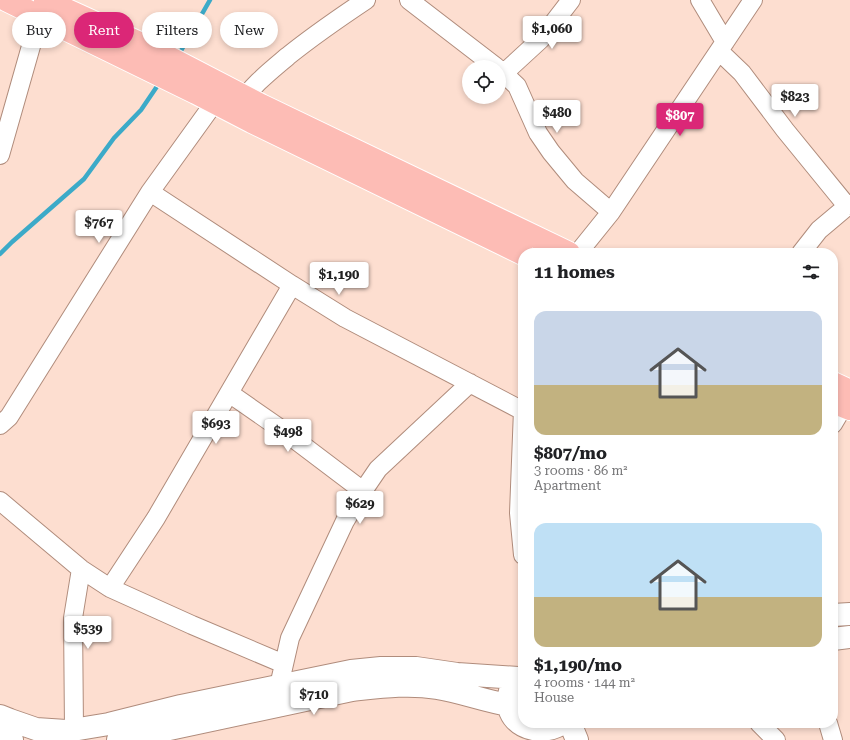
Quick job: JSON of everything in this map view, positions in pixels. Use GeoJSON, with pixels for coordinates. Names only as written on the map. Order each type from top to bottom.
{"type":"FeatureCollection","features":[{"type":"Feature","properties":{"kind":"main road"},"geometry":{"type":"LineString","coordinates":[[31,4],[150,59],[220,95],[415,190],[557,248]]}},
{"type":"Feature","properties":{"kind":"main road"},"geometry":{"type":"LineString","coordinates":[[415,190],[518,251]]}},
{"type":"Feature","properties":{"kind":"main road"},"geometry":{"type":"LineString","coordinates":[[838,394],[843,404]]}},
{"type":"Feature","properties":{"kind":"street"},"geometry":{"type":"LineString","coordinates":[[0,425],[9,417],[150,192],[220,95],[260,78],[312,37],[366,0]]}},
{"type":"Feature","properties":{"kind":"street"},"geometry":{"type":"LineString","coordinates":[[409,0],[487,60]]}},
{"type":"Feature","properties":{"kind":"street"},"geometry":{"type":"LineString","coordinates":[[506,66],[541,40],[571,0]]}},
{"type":"Feature","properties":{"kind":"street"},"geometry":{"type":"LineString","coordinates":[[700,0],[722,46],[785,130],[848,205],[819,230],[806,248]]}},
{"type":"Feature","properties":{"kind":"street"},"geometry":{"type":"LineString","coordinates":[[582,248],[611,212],[753,0]]}},
{"type":"Feature","properties":{"kind":"street"},"geometry":{"type":"LineString","coordinates":[[1,150],[31,4]]}},
{"type":"Feature","properties":{"kind":"street"},"geometry":{"type":"LineString","coordinates":[[506,76],[517,86],[538,133],[551,152],[575,181],[611,212]]}},
{"type":"Feature","properties":{"kind":"street"},"geometry":{"type":"LineString","coordinates":[[150,192],[345,318],[518,407]]}},
{"type":"Feature","properties":{"kind":"street"},"geometry":{"type":"LineString","coordinates":[[110,588],[156,518],[292,285]]}},
{"type":"Feature","properties":{"kind":"street"},"geometry":{"type":"LineString","coordinates":[[279,686],[290,638],[345,521],[378,469],[470,383]]}},
{"type":"Feature","properties":{"kind":"street"},"geometry":{"type":"LineString","coordinates":[[229,393],[285,432],[364,491]]}},
{"type":"Feature","properties":{"kind":"street"},"geometry":{"type":"LineString","coordinates":[[0,501],[81,569],[110,588],[284,664]]}},
{"type":"Feature","properties":{"kind":"street"},"geometry":{"type":"LineString","coordinates":[[74,729],[73,618],[81,569]]}},
{"type":"Feature","properties":{"kind":"street"},"geometry":{"type":"LineString","coordinates":[[838,638],[850,637]]}},
{"type":"Feature","properties":{"kind":"street"},"geometry":{"type":"LineString","coordinates":[[0,716],[36,729],[66,731],[108,724],[181,706],[351,671],[381,668],[416,668],[457,674],[518,676]]}},
{"type":"Feature","properties":{"kind":"street"},"geometry":{"type":"LineString","coordinates":[[518,678],[512,686],[509,695],[511,714],[518,723]]}},
{"type":"Feature","properties":{"kind":"street"},"geometry":{"type":"LineString","coordinates":[[118,740],[352,690],[382,687],[414,686],[438,688],[493,702],[509,704]]}},
{"type":"Feature","properties":{"kind":"street"},"geometry":{"type":"LineString","coordinates":[[524,728],[533,732],[550,733]]}},
{"type":"Feature","properties":{"kind":"street"},"geometry":{"type":"LineString","coordinates":[[572,728],[577,740]]}},
{"type":"Feature","properties":{"kind":"street"},"geometry":{"type":"LineString","coordinates":[[764,728],[776,740]]}},
{"type":"Feature","properties":{"kind":"street"},"geometry":{"type":"LineString","coordinates":[[829,728],[833,740]]}},
{"type":"Feature","properties":{"kind":"street"},"geometry":{"type":"LineString","coordinates":[[0,735],[12,740]]}},
{"type":"Feature","properties":{"kind":"waterway"},"geometry":{"type":"LineString","coordinates":[[178,56],[210,0]]}},
{"type":"Feature","properties":{"kind":"waterway"},"geometry":{"type":"LineString","coordinates":[[0,254],[84,179],[114,138],[141,110],[160,82]]}}]}
